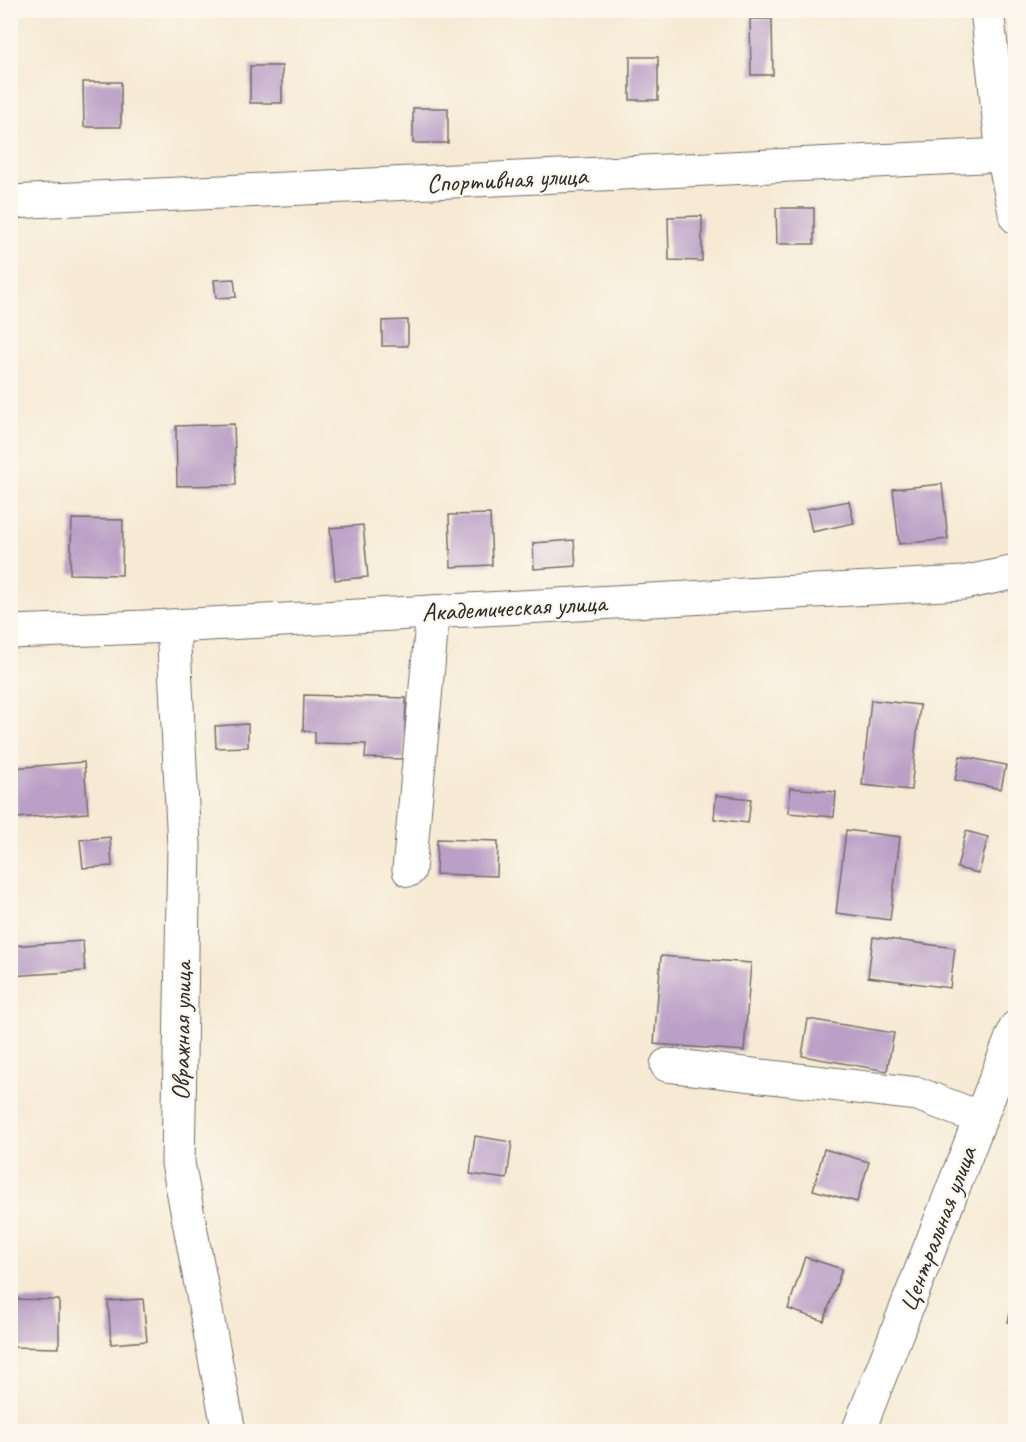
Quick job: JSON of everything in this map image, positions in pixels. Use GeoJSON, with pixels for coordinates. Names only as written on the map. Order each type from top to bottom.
{"type":"FeatureCollection","features":[{"type":"Feature","properties":{"kind":"street"},"geometry":{"type":"LineString","coordinates":[[987,10],[1003,155],[1016,217]]}},
{"type":"Feature","properties":{"kind":"street","name":"Спортивная улица"},"geometry":{"type":"LineString","coordinates":[[10,202],[1003,155]]}},
{"type":"Feature","properties":{"kind":"street","name":"Академическая улица"},"geometry":{"type":"LineString","coordinates":[[10,632],[173,626],[963,583],[1016,572]]}},
{"type":"Feature","properties":{"kind":"street"},"geometry":{"type":"LineString","coordinates":[[410,870],[433,612]]}},
{"type":"Feature","properties":{"kind":"street","name":"Овражная улица"},"geometry":{"type":"LineString","coordinates":[[173,626],[184,846],[178,1163],[229,1431]]}},
{"type":"Feature","properties":{"kind":"street","name":"Центральная улица"},"geometry":{"type":"LineString","coordinates":[[858,1431],[1016,1027]]}},
{"type":"Feature","properties":{"kind":"street"},"geometry":{"type":"LineString","coordinates":[[667,1065],[918,1094],[980,1118]]}},
{"type":"Feature","properties":{"kind":"building"},"geometry":{"type":"Polygon","coordinates":[[[750,19],[772,19],[773,75],[751,75],[750,19]]]}},
{"type":"Feature","properties":{"kind":"building"},"geometry":{"type":"Polygon","coordinates":[[[630,57],[658,57],[658,100],[630,100],[630,57]]]}},
{"type":"Feature","properties":{"kind":"building"},"geometry":{"type":"Polygon","coordinates":[[[250,66],[282,66],[282,103],[250,103],[250,66]]]}},
{"type":"Feature","properties":{"kind":"building"},"geometry":{"type":"Polygon","coordinates":[[[83,82],[121,82],[121,127],[84,127],[83,82]]]}},
{"type":"Feature","properties":{"kind":"building"},"geometry":{"type":"Polygon","coordinates":[[[413,108],[448,108],[448,143],[413,143],[413,108]]]}},
{"type":"Feature","properties":{"kind":"building"},"geometry":{"type":"Polygon","coordinates":[[[776,208],[814,208],[814,244],[777,244],[776,208]]]}},
{"type":"Feature","properties":{"kind":"building"},"geometry":{"type":"Polygon","coordinates":[[[702,216],[702,261],[669,260],[668,217],[702,216]]]}},
{"type":"Feature","properties":{"kind":"building"},"geometry":{"type":"Polygon","coordinates":[[[234,279],[236,297],[216,298],[214,280],[234,279]]]}},
{"type":"Feature","properties":{"kind":"building"},"geometry":{"type":"Polygon","coordinates":[[[408,320],[408,346],[382,346],[382,321],[408,320]]]}},
{"type":"Feature","properties":{"kind":"building"},"geometry":{"type":"Polygon","coordinates":[[[234,424],[236,485],[177,486],[176,426],[234,424]]]}},
{"type":"Feature","properties":{"kind":"building"},"geometry":{"type":"Polygon","coordinates":[[[942,484],[948,539],[899,544],[893,489],[942,484]]]}},
{"type":"Feature","properties":{"kind":"building"},"geometry":{"type":"Polygon","coordinates":[[[849,501],[854,523],[812,532],[807,509],[849,501]]]}},
{"type":"Feature","properties":{"kind":"building"},"geometry":{"type":"Polygon","coordinates":[[[490,514],[492,565],[451,567],[449,515],[490,514]]]}},
{"type":"Feature","properties":{"kind":"building"},"geometry":{"type":"Polygon","coordinates":[[[72,519],[123,520],[122,575],[70,574],[72,519]]]}},
{"type":"Feature","properties":{"kind":"building"},"geometry":{"type":"Polygon","coordinates":[[[363,525],[368,577],[335,580],[330,528],[363,525]]]}},
{"type":"Feature","properties":{"kind":"building"},"geometry":{"type":"Polygon","coordinates":[[[574,540],[576,566],[534,569],[533,543],[574,540]]]}},
{"type":"Feature","properties":{"kind":"building"},"geometry":{"type":"Polygon","coordinates":[[[304,695],[406,698],[404,759],[365,758],[366,744],[315,743],[315,732],[303,731],[304,695]]]}},
{"type":"Feature","properties":{"kind":"building"},"geometry":{"type":"Polygon","coordinates":[[[871,700],[920,705],[911,790],[862,785],[871,700]]]}},
{"type":"Feature","properties":{"kind":"building"},"geometry":{"type":"Polygon","coordinates":[[[248,724],[248,747],[216,748],[215,726],[248,724]]]}},
{"type":"Feature","properties":{"kind":"building"},"geometry":{"type":"Polygon","coordinates":[[[960,756],[1006,765],[1001,789],[955,780],[960,756]]]}},
{"type":"Feature","properties":{"kind":"building"},"geometry":{"type":"Polygon","coordinates":[[[84,762],[88,813],[17,818],[13,768],[84,762]]]}},
{"type":"Feature","properties":{"kind":"building"},"geometry":{"type":"Polygon","coordinates":[[[790,788],[836,792],[834,817],[789,813],[790,788]]]}},
{"type":"Feature","properties":{"kind":"building"},"geometry":{"type":"Polygon","coordinates":[[[716,795],[751,799],[748,823],[714,819],[716,795]]]}},
{"type":"Feature","properties":{"kind":"building"},"geometry":{"type":"Polygon","coordinates":[[[846,830],[900,837],[890,920],[836,913],[846,830]]]}},
{"type":"Feature","properties":{"kind":"building"},"geometry":{"type":"Polygon","coordinates":[[[966,831],[988,837],[979,873],[957,868],[966,831]]]}},
{"type":"Feature","properties":{"kind":"building"},"geometry":{"type":"Polygon","coordinates":[[[110,837],[112,866],[83,868],[80,840],[110,837]]]}},
{"type":"Feature","properties":{"kind":"building"},"geometry":{"type":"Polygon","coordinates":[[[437,839],[498,841],[497,876],[436,874],[437,839]]]}},
{"type":"Feature","properties":{"kind":"building"},"geometry":{"type":"Polygon","coordinates":[[[873,937],[955,948],[950,988],[868,977],[873,937]]]}},
{"type":"Feature","properties":{"kind":"building"},"geometry":{"type":"Polygon","coordinates":[[[83,941],[85,971],[10,976],[10,946],[83,941]]]}},
{"type":"Feature","properties":{"kind":"building"},"geometry":{"type":"Polygon","coordinates":[[[661,956],[751,963],[744,1051],[654,1044],[661,956]]]}},
{"type":"Feature","properties":{"kind":"building"},"geometry":{"type":"Polygon","coordinates":[[[808,1019],[894,1033],[887,1071],[802,1056],[808,1019]]]}},
{"type":"Feature","properties":{"kind":"building"},"geometry":{"type":"Polygon","coordinates":[[[475,1136],[512,1142],[507,1179],[470,1174],[475,1136]]]}},
{"type":"Feature","properties":{"kind":"building"},"geometry":{"type":"Polygon","coordinates":[[[824,1149],[869,1162],[857,1202],[813,1190],[824,1149]]]}},
{"type":"Feature","properties":{"kind":"building"},"geometry":{"type":"Polygon","coordinates":[[[805,1257],[842,1269],[824,1321],[788,1309],[805,1257]]]}},
{"type":"Feature","properties":{"kind":"building"},"geometry":{"type":"Polygon","coordinates":[[[1016,1293],[1016,1324],[1008,1322],[1016,1293]]]}},
{"type":"Feature","properties":{"kind":"building"},"geometry":{"type":"Polygon","coordinates":[[[10,1299],[59,1300],[59,1348],[10,1347],[10,1299]]]}},
{"type":"Feature","properties":{"kind":"building"},"geometry":{"type":"Polygon","coordinates":[[[143,1299],[147,1341],[111,1344],[108,1301],[143,1299]]]}}]}
